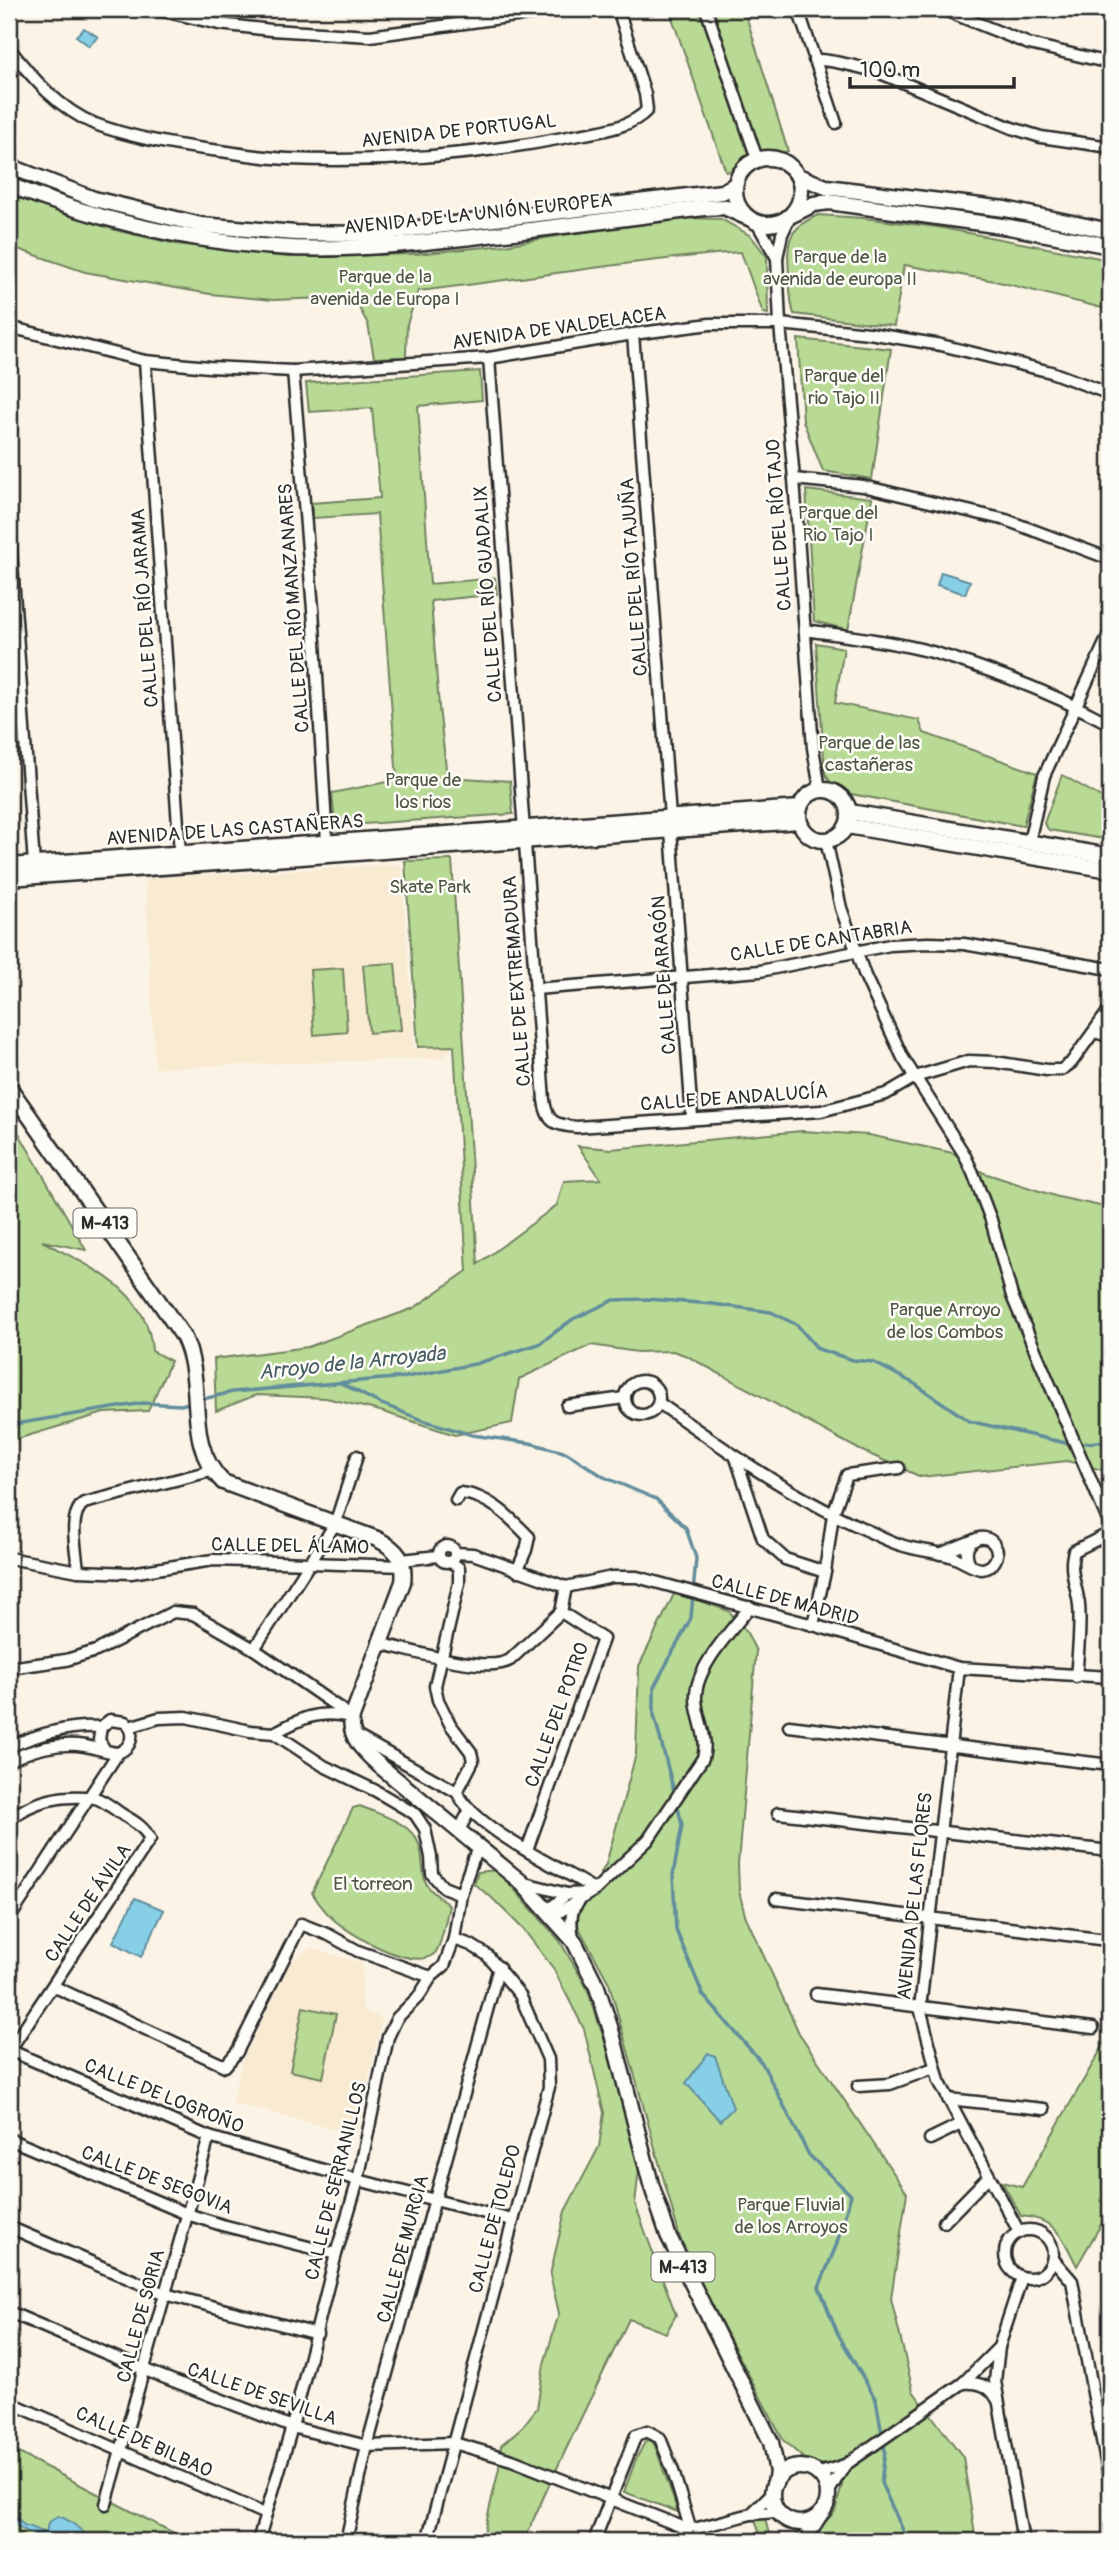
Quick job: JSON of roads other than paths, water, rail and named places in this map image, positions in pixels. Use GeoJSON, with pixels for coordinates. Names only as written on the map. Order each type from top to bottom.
{"type":"FeatureCollection","features":[{"type":"Feature","properties":{"kind":"main road"},"geometry":{"type":"LineString","coordinates":[[1110,231],[1005,209],[826,187],[798,176],[785,162],[767,158],[757,159],[742,169],[735,185],[736,203],[752,220],[769,225],[780,223],[814,204],[829,202],[1009,227],[1110,246]]}},
{"type":"Feature","properties":{"kind":"main road","name":"AVENIDA DE LA UNIÓN EUROPEA"},"geometry":{"type":"LineString","coordinates":[[9,166],[94,199],[201,225],[295,233],[369,234],[435,227],[722,192],[735,185]]}},
{"type":"Feature","properties":{"kind":"main road"},"geometry":{"type":"LineString","coordinates":[[791,216],[801,197],[798,176]]}},
{"type":"Feature","properties":{"kind":"main road","name":"AVENIDA DE LA UNIÓN EUROPEA"},"geometry":{"type":"LineString","coordinates":[[9,185],[116,221],[198,239],[278,247],[360,247],[429,242],[704,208],[724,207],[752,220]]}},
{"type":"Feature","properties":{"kind":"main road"},"geometry":{"type":"LineString","coordinates":[[820,789],[835,791],[844,799],[848,819],[842,834],[826,840],[813,838],[806,832],[799,814],[808,795],[820,789]]}},
{"type":"Feature","properties":{"kind":"main road","name":"AVENIDA DE LAS CASTAÑERAS"},"geometry":{"type":"LineString","coordinates":[[9,878],[523,834],[799,814]]}},
{"type":"Feature","properties":{"kind":"main road"},"geometry":{"type":"LineString","coordinates":[[848,819],[1028,842],[1110,856]]}},
{"type":"Feature","properties":{"kind":"main road"},"geometry":{"type":"LineString","coordinates":[[848,819],[1110,870]]}},
{"type":"Feature","properties":{"kind":"main road","name":"AVENIDA DE LAS CASTAÑERAS"},"geometry":{"type":"LineString","coordinates":[[9,866],[327,842],[523,834]]}},
{"type":"Feature","properties":{"kind":"main road","name":"M-413"},"geometry":{"type":"LineString","coordinates":[[9,1087],[183,1336],[193,1370],[198,1427],[205,1461],[211,1471]]}},
{"type":"Feature","properties":{"kind":"main road"},"geometry":{"type":"LineString","coordinates":[[211,1471],[223,1482],[388,1545],[397,1551],[403,1563],[401,1590],[352,1717],[353,1734]]}},
{"type":"Feature","properties":{"kind":"main road","name":"M-413"},"geometry":{"type":"LineString","coordinates":[[353,1734],[363,1750],[380,1766],[521,1882],[574,1941],[597,1987],[611,2030],[648,2174],[668,2235],[771,2442],[777,2472],[774,2488],[781,2515],[794,2541]]}},
{"type":"Feature","properties":{"kind":"main road","name":"M-413"},"geometry":{"type":"LineString","coordinates":[[771,2442],[801,2468],[817,2474]]}},
{"type":"Feature","properties":{"kind":"main road"},"geometry":{"type":"LineString","coordinates":[[774,2488],[786,2472],[801,2468]]}},
{"type":"Feature","properties":{"kind":"main road"},"geometry":{"type":"LineString","coordinates":[[803,2541],[823,2511],[828,2493],[817,2474]]}},
{"type":"Feature","properties":{"kind":"main road"},"geometry":{"type":"LineString","coordinates":[[781,2515],[801,2523],[817,2518],[823,2511]]}},
{"type":"Feature","properties":{"kind":"street"},"geometry":{"type":"LineString","coordinates":[[155,9],[219,24],[370,36],[566,9]]}},
{"type":"Feature","properties":{"kind":"street"},"geometry":{"type":"LineString","coordinates":[[471,9],[472,21]]}},
{"type":"Feature","properties":{"kind":"street","name":"AVENIDA DE PORTUGAL"},"geometry":{"type":"LineString","coordinates":[[9,48],[41,87],[67,108],[94,123],[129,135],[184,147],[287,159],[393,160],[526,145],[640,119],[647,110],[645,94],[618,9]]}},
{"type":"Feature","properties":{"kind":"street"},"geometry":{"type":"LineString","coordinates":[[706,9],[757,159]]}},
{"type":"Feature","properties":{"kind":"street"},"geometry":{"type":"LineString","coordinates":[[797,9],[836,123]]}},
{"type":"Feature","properties":{"kind":"street"},"geometry":{"type":"LineString","coordinates":[[942,9],[1029,44],[1110,63]]}},
{"type":"Feature","properties":{"kind":"street"},"geometry":{"type":"LineString","coordinates":[[814,60],[831,59],[873,70],[1012,128],[1041,137],[1110,147]]}},
{"type":"Feature","properties":{"kind":"street","name":"CALLE DEL RÍO TAJO"},"geometry":{"type":"LineString","coordinates":[[791,216],[782,234],[777,258],[780,324],[813,748],[820,789]]}},
{"type":"Feature","properties":{"kind":"street","name":"CALLE DEL RÍO TAJO"},"geometry":{"type":"LineString","coordinates":[[752,220],[777,258]]}},
{"type":"Feature","properties":{"kind":"street","name":"AVENIDA DE VALDELACEA"},"geometry":{"type":"LineString","coordinates":[[9,327],[145,360],[209,367],[293,371],[489,358],[710,324],[780,324],[869,333],[941,345],[1051,372],[1110,394]]}},
{"type":"Feature","properties":{"kind":"street","name":"CALLE DEL RÍO TAJUÑA"},"geometry":{"type":"LineString","coordinates":[[633,334],[671,824]]}},
{"type":"Feature","properties":{"kind":"street","name":"CALLE DEL RÍO GUADALIX"},"geometry":{"type":"LineString","coordinates":[[489,358],[523,834]]}},
{"type":"Feature","properties":{"kind":"street","name":"CALLE DEL RÍO JARAMA"},"geometry":{"type":"LineString","coordinates":[[145,360],[180,853]]}},
{"type":"Feature","properties":{"kind":"street","name":"CALLE DEL RÍO MANZANARES"},"geometry":{"type":"LineString","coordinates":[[293,371],[313,609],[327,842]]}},
{"type":"Feature","properties":{"kind":"street"},"geometry":{"type":"LineString","coordinates":[[794,479],[863,486],[1006,520],[1110,559]]}},
{"type":"Feature","properties":{"kind":"street"},"geometry":{"type":"LineString","coordinates":[[9,524],[34,864]]}},
{"type":"Feature","properties":{"kind":"street"},"geometry":{"type":"LineString","coordinates":[[805,631],[886,642],[932,652],[1019,682],[1110,724]]}},
{"type":"Feature","properties":{"kind":"street"},"geometry":{"type":"LineString","coordinates":[[1028,842],[1044,776],[1110,632]]}},
{"type":"Feature","properties":{"kind":"street","name":"CALLE DE ARAGÓN"},"geometry":{"type":"LineString","coordinates":[[671,824],[692,1118]]}},
{"type":"Feature","properties":{"kind":"street","name":"CALLE DE EXTREMADURA"},"geometry":{"type":"LineString","coordinates":[[523,834],[545,1113],[551,1121],[560,1125]]}},
{"type":"Feature","properties":{"kind":"street"},"geometry":{"type":"LineString","coordinates":[[826,840],[841,908],[855,953],[882,1018],[974,1173],[991,1220],[1012,1296],[1110,1525]]}},
{"type":"Feature","properties":{"kind":"street","name":"CALLE DE CANTABRIA"},"geometry":{"type":"LineString","coordinates":[[535,989],[760,971],[890,945],[964,944],[1110,969]]}},
{"type":"Feature","properties":{"kind":"street"},"geometry":{"type":"LineString","coordinates":[[1110,1009],[1095,1032],[1110,1037]]}},
{"type":"Feature","properties":{"kind":"street","name":"CALLE DE ANDALUCÍA"},"geometry":{"type":"LineString","coordinates":[[560,1125],[577,1127],[821,1111],[886,1094],[915,1077],[969,1061],[1060,1070],[1072,1063],[1095,1032]]}},
{"type":"Feature","properties":{"kind":"street"},"geometry":{"type":"LineString","coordinates":[[637,1381],[651,1383],[659,1392],[659,1403],[654,1411],[648,1414],[635,1414],[626,1405],[624,1398],[626,1389],[637,1381]]}},
{"type":"Feature","properties":{"kind":"street"},"geometry":{"type":"LineString","coordinates":[[567,1406],[624,1398]]}},
{"type":"Feature","properties":{"kind":"street"},"geometry":{"type":"LineString","coordinates":[[659,1403],[736,1458],[833,1514],[902,1546],[940,1554],[980,1569],[989,1567],[997,1555],[995,1545],[987,1539],[977,1539],[940,1554]]}},
{"type":"Feature","properties":{"kind":"street"},"geometry":{"type":"LineString","coordinates":[[254,1649],[335,1524],[357,1457]]}},
{"type":"Feature","properties":{"kind":"street"},"geometry":{"type":"LineString","coordinates":[[736,1458],[763,1539],[785,1559],[824,1572]]}},
{"type":"Feature","properties":{"kind":"street"},"geometry":{"type":"LineString","coordinates":[[813,1625],[833,1514],[847,1475],[899,1468]]}},
{"type":"Feature","properties":{"kind":"street"},"geometry":{"type":"LineString","coordinates":[[78,1571],[74,1522],[75,1514],[84,1503],[211,1471]]}},
{"type":"Feature","properties":{"kind":"street"},"geometry":{"type":"LineString","coordinates":[[456,1500],[460,1493],[466,1494],[497,1507],[528,1537],[517,1571]]}},
{"type":"Feature","properties":{"kind":"street"},"geometry":{"type":"LineString","coordinates":[[1076,1676],[1079,1606],[1070,1570],[1071,1560],[1074,1551],[1110,1533]]}},
{"type":"Feature","properties":{"kind":"street"},"geometry":{"type":"LineString","coordinates":[[971,1565],[966,1555],[972,1541]]}},
{"type":"Feature","properties":{"kind":"street"},"geometry":{"type":"LineString","coordinates":[[379,1643],[443,1658],[491,1666],[502,1665],[561,1612],[566,1587],[473,1554],[453,1557],[443,1562],[438,1556],[439,1550],[444,1545],[450,1545],[453,1557],[459,1568],[459,1583],[443,1658],[435,1686],[438,1700],[450,1724],[471,1752],[473,1761],[457,1792]]}},
{"type":"Feature","properties":{"kind":"street","name":"CALLE DEL ÁLAMO"},"geometry":{"type":"LineString","coordinates":[[9,1558],[78,1571],[131,1573],[213,1560],[403,1563],[438,1556]]}},
{"type":"Feature","properties":{"kind":"street","name":"CALLE DE MADRID"},"geometry":{"type":"LineString","coordinates":[[566,1587],[612,1577],[637,1577],[959,1668],[1110,1677]]}},
{"type":"Feature","properties":{"kind":"street"},"geometry":{"type":"LineString","coordinates":[[574,1941],[571,1927],[574,1906],[648,1840],[703,1758],[706,1748],[696,1699],[698,1681],[705,1664],[750,1608]]}},
{"type":"Feature","properties":{"kind":"street"},"geometry":{"type":"LineString","coordinates":[[9,1668],[66,1660],[96,1651],[173,1612],[193,1614],[254,1649],[352,1717]]}},
{"type":"Feature","properties":{"kind":"street","name":"CALLE DEL POTRO"},"geometry":{"type":"LineString","coordinates":[[527,1850],[603,1639],[561,1612]]}},
{"type":"Feature","properties":{"kind":"street","name":"AVENIDA DE LAS FLORES"},"geometry":{"type":"LineString","coordinates":[[959,1668],[920,2008],[934,2068],[1019,2232]]}},
{"type":"Feature","properties":{"kind":"street"},"geometry":{"type":"LineString","coordinates":[[274,1733],[296,1721],[326,1712],[352,1717]]}},
{"type":"Feature","properties":{"kind":"street"},"geometry":{"type":"LineString","coordinates":[[105,1750],[99,1740],[101,1727],[105,1722],[116,1719],[129,1727],[159,1718],[186,1717],[250,1731],[274,1733],[324,1766],[376,1791],[415,1814],[425,1829],[432,1874],[443,1887],[461,1894]]}},
{"type":"Feature","properties":{"kind":"street"},"geometry":{"type":"LineString","coordinates":[[9,1747],[41,1734],[89,1726],[101,1727]]}},
{"type":"Feature","properties":{"kind":"street"},"geometry":{"type":"LineString","coordinates":[[789,1726],[1110,1765]]}},
{"type":"Feature","properties":{"kind":"street"},"geometry":{"type":"LineString","coordinates":[[9,1919],[118,1753],[128,1747],[131,1742],[129,1727]]}},
{"type":"Feature","properties":{"kind":"street"},"geometry":{"type":"LineString","coordinates":[[353,1734],[457,1792],[463,1805],[470,1811],[592,1892]]}},
{"type":"Feature","properties":{"kind":"street"},"geometry":{"type":"LineString","coordinates":[[9,1761],[47,1747],[81,1745],[118,1753]]}},
{"type":"Feature","properties":{"kind":"street"},"geometry":{"type":"LineString","coordinates":[[9,1821],[23,1808],[47,1800],[89,1798]]}},
{"type":"Feature","properties":{"kind":"street","name":"CALLE DE ÁVILA"},"geometry":{"type":"LineString","coordinates":[[9,2049],[150,1839],[144,1828],[97,1798],[89,1798]]}},
{"type":"Feature","properties":{"kind":"street"},"geometry":{"type":"LineString","coordinates":[[459,1830],[470,1811]]}},
{"type":"Feature","properties":{"kind":"street"},"geometry":{"type":"LineString","coordinates":[[778,1813],[1110,1851]]}},
{"type":"Feature","properties":{"kind":"street","name":"CALLE DE SERRANILLOS"},"geometry":{"type":"LineString","coordinates":[[258,2541],[292,2427],[358,2180],[388,2037],[397,2018],[419,1996],[431,1977],[444,1966],[454,1939],[461,1894],[473,1859],[481,1848]]}},
{"type":"Feature","properties":{"kind":"street"},"geometry":{"type":"LineString","coordinates":[[521,1882],[566,1894],[592,1892]]}},
{"type":"Feature","properties":{"kind":"street"},"geometry":{"type":"LineString","coordinates":[[550,1913],[592,1892]]}},
{"type":"Feature","properties":{"kind":"street"},"geometry":{"type":"LineString","coordinates":[[550,1913],[566,1894]]}},
{"type":"Feature","properties":{"kind":"street"},"geometry":{"type":"LineString","coordinates":[[776,1899],[928,1920],[1107,1940]]}},
{"type":"Feature","properties":{"kind":"street"},"geometry":{"type":"LineString","coordinates":[[53,1986],[225,2066],[237,2052],[300,1924],[329,1935],[358,1951],[431,1977]]}},
{"type":"Feature","properties":{"kind":"street","name":"CALLE DE TOLEDO"},"geometry":{"type":"LineString","coordinates":[[427,2541],[549,2087],[548,2059],[520,1995],[487,1955],[454,1939]]}},
{"type":"Feature","properties":{"kind":"street","name":"CALLE DE MURCIA"},"geometry":{"type":"LineString","coordinates":[[346,2541],[367,2446],[499,1967]]}},
{"type":"Feature","properties":{"kind":"street"},"geometry":{"type":"LineString","coordinates":[[816,1994],[1093,2028]]}},
{"type":"Feature","properties":{"kind":"street","name":"CALLE DE LOGROÑO"},"geometry":{"type":"LineString","coordinates":[[9,2049],[209,2137],[358,2180],[512,2220]]}},
{"type":"Feature","properties":{"kind":"street"},"geometry":{"type":"LineString","coordinates":[[858,2085],[890,2084],[934,2068]]}},
{"type":"Feature","properties":{"kind":"street"},"geometry":{"type":"LineString","coordinates":[[948,2099],[1044,2109]]}},
{"type":"Feature","properties":{"kind":"street"},"geometry":{"type":"LineString","coordinates":[[930,2138],[961,2124]]}},
{"type":"Feature","properties":{"kind":"street","name":"CALLE DE SORIA"},"geometry":{"type":"LineString","coordinates":[[106,2504],[209,2137]]}},
{"type":"Feature","properties":{"kind":"street","name":"CALLE DE SEGOVIA"},"geometry":{"type":"LineString","coordinates":[[9,2138],[187,2214],[336,2255]]}},
{"type":"Feature","properties":{"kind":"street"},"geometry":{"type":"LineString","coordinates":[[944,2222],[989,2176]]}},
{"type":"Feature","properties":{"kind":"street"},"geometry":{"type":"LineString","coordinates":[[9,2227],[165,2294],[317,2334]]}},
{"type":"Feature","properties":{"kind":"street"},"geometry":{"type":"LineString","coordinates":[[1053,2259],[1044,2274],[1037,2278],[1021,2277],[1008,2267],[1005,2257],[1009,2240],[1019,2232],[1031,2230],[1040,2233],[1050,2242],[1053,2259],[1072,2281],[1110,2483]]}},
{"type":"Feature","properties":{"kind":"street"},"geometry":{"type":"LineString","coordinates":[[1021,2277],[999,2347],[995,2381],[1023,2541]]}},
{"type":"Feature","properties":{"kind":"street","name":"CALLE DE SEVILLA"},"geometry":{"type":"LineString","coordinates":[[9,2312],[145,2370],[292,2427],[367,2446],[454,2443],[512,2460],[690,2530]]}},
{"type":"Feature","properties":{"kind":"street"},"geometry":{"type":"LineString","coordinates":[[817,2474],[845,2465],[963,2383],[999,2347]]}},
{"type":"Feature","properties":{"kind":"street"},"geometry":{"type":"LineString","coordinates":[[963,2383],[987,2387],[999,2403]]}},
{"type":"Feature","properties":{"kind":"street","name":"CALLE DE BILBAO"},"geometry":{"type":"LineString","coordinates":[[9,2402],[265,2514]]}},
{"type":"Feature","properties":{"kind":"street"},"geometry":{"type":"LineString","coordinates":[[594,2541],[636,2435],[647,2431],[660,2438],[694,2541]]}},
{"type":"Feature","properties":{"kind":"street"},"geometry":{"type":"LineString","coordinates":[[828,2493],[845,2465]]}},
{"type":"Feature","properties":{"kind":"street"},"geometry":{"type":"LineString","coordinates":[[751,2514],[774,2488]]}},
{"type":"Feature","properties":{"kind":"street"},"geometry":{"type":"LineString","coordinates":[[690,2530],[751,2514],[781,2515]]}},
{"type":"Feature","properties":{"kind":"water"},"geometry":{"type":"Polygon","coordinates":[[[84,28],[98,37],[89,46],[76,36],[84,28]]]}},
{"type":"Feature","properties":{"kind":"water"},"geometry":{"type":"Polygon","coordinates":[[[941,572],[970,581],[965,594],[937,585],[941,572]]]}},
{"type":"Feature","properties":{"kind":"water"},"geometry":{"type":"Polygon","coordinates":[[[135,1898],[164,1910],[141,1957],[113,1942],[135,1898]]]}},
{"type":"Feature","properties":{"kind":"water"},"geometry":{"type":"Polygon","coordinates":[[[708,2053],[715,2056],[733,2108],[720,2121],[686,2083],[708,2053]]]}},
{"type":"Feature","properties":{"kind":"water"},"geometry":{"type":"Polygon","coordinates":[[[9,2510],[24,2525],[46,2533],[48,2523],[58,2516],[72,2523],[93,2541],[43,2541],[9,2521],[9,2510]]]}},
{"type":"Feature","properties":{"kind":"waterway","name":"Arroyo de la Arroyada"},"geometry":{"type":"LineString","coordinates":[[199,1400],[233,1392],[406,1377],[475,1364],[539,1344],[573,1319],[614,1300],[647,1299],[771,1312],[797,1325],[818,1349],[853,1360],[873,1362],[915,1384],[969,1421],[1070,1444]]}},
{"type":"Feature","properties":{"kind":"waterway"},"geometry":{"type":"LineString","coordinates":[[341,1383],[377,1402],[422,1420],[472,1435],[530,1443],[567,1453],[604,1477],[656,1499],[686,1528],[696,1558],[691,1618],[654,1687],[654,1715],[675,1795]]}},
{"type":"Feature","properties":{"kind":"waterway","name":"Arroyo de la Arroyada"},"geometry":{"type":"LineString","coordinates":[[9,1425],[143,1403],[181,1405],[192,1402]]}},
{"type":"Feature","properties":{"kind":"waterway","name":"Arroyo de la Arroyada"},"geometry":{"type":"LineString","coordinates":[[1086,1443],[1110,1441]]}},
{"type":"Feature","properties":{"kind":"waterway"},"geometry":{"type":"LineString","coordinates":[[677,1803],[682,1825],[673,1875],[676,1930],[703,1995],[762,2063],[809,2155],[851,2195],[836,2246],[819,2287],[838,2334],[876,2400],[885,2451],[881,2483],[908,2541]]}},
{"type":"Feature","properties":{"kind":"park label","name":"Parque de la avenida de europa II"},"geometry":{"type":"Point","coordinates":[840,268]}},
{"type":"Feature","properties":{"kind":"park label","name":"Parque de la avenida de Europa I"},"geometry":{"type":"Point","coordinates":[385,288]}},
{"type":"Feature","properties":{"kind":"park label","name":"Parque del rio Tajo II"},"geometry":{"type":"Point","coordinates":[844,387]}},
{"type":"Feature","properties":{"kind":"park label","name":"Parque del Rio Tajo I"},"geometry":{"type":"Point","coordinates":[838,524]}},
{"type":"Feature","properties":{"kind":"park label","name":"Parque de las castañeras"},"geometry":{"type":"Point","coordinates":[869,754]}},
{"type":"Feature","properties":{"kind":"park label","name":"Parque de los rios"},"geometry":{"type":"Point","coordinates":[423,791]}},
{"type":"Feature","properties":{"kind":"park label","name":"Skate Park"},"geometry":{"type":"Point","coordinates":[430,887]}},
{"type":"Feature","properties":{"kind":"park label","name":"Parque Arroyo de los Combos"},"geometry":{"type":"Point","coordinates":[945,1321]}},
{"type":"Feature","properties":{"kind":"park label","name":"El torreon"},"geometry":{"type":"Point","coordinates":[373,1884]}},
{"type":"Feature","properties":{"kind":"park label","name":"Parque Fluvial de los Arroyos"},"geometry":{"type":"Point","coordinates":[791,2216]}}]}
